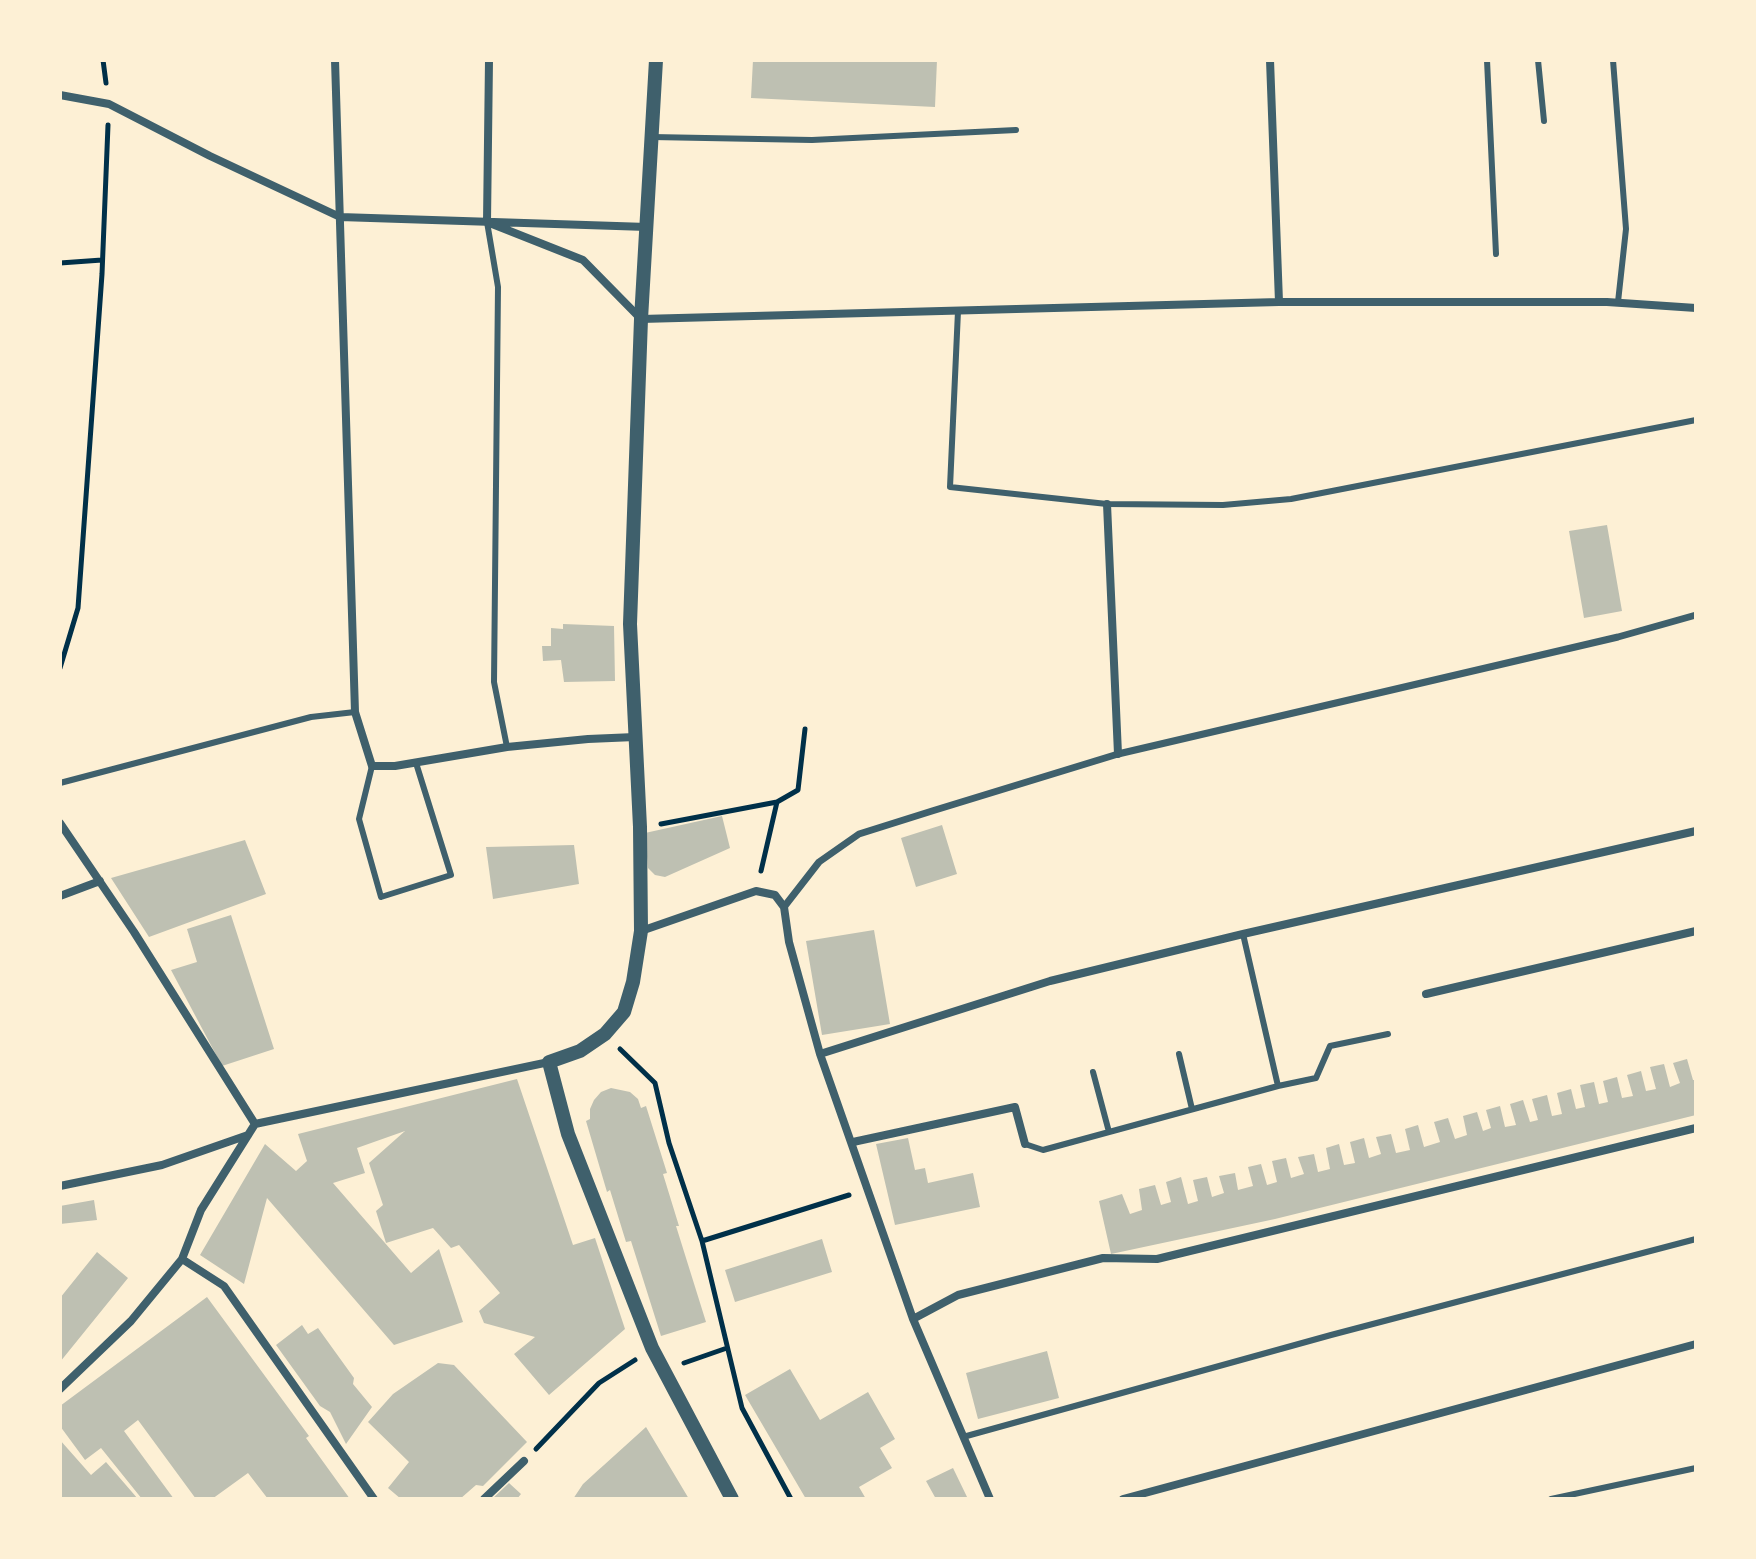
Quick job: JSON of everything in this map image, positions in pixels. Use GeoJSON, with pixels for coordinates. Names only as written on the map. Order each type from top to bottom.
{"type":"FeatureCollection","features":[{"type":"Feature","properties":{"kind":"street"},"geometry":{"type":"LineString","coordinates":[[335,60],[355,712],[372,766],[395,766],[507,747],[635,737]]}},
{"type":"Feature","properties":{"kind":"street"},"geometry":{"type":"LineString","coordinates":[[487,222],[489,60]]}},
{"type":"Feature","properties":{"kind":"street"},"geometry":{"type":"LineString","coordinates":[[60,1389],[131,1321],[182,1259],[201,1210],[255,1124],[549,1062],[580,1051],[605,1034],[624,1012],[633,982],[641,931],[640,827],[630,624],[641,319],[656,60]]}},
{"type":"Feature","properties":{"kind":"street"},"geometry":{"type":"LineString","coordinates":[[1270,60],[1279,302]]}},
{"type":"Feature","properties":{"kind":"street"},"geometry":{"type":"LineString","coordinates":[[60,95],[109,104],[340,217],[647,227]]}},
{"type":"Feature","properties":{"kind":"street"},"geometry":{"type":"LineString","coordinates":[[487,222],[583,260],[641,319],[1279,302],[1618,302],[1696,308]]}},
{"type":"Feature","properties":{"kind":"street"},"geometry":{"type":"LineString","coordinates":[[1107,504],[1118,754]]}},
{"type":"Feature","properties":{"kind":"street"},"geometry":{"type":"LineString","coordinates":[[784,907],[819,862],[859,834],[1118,754],[1618,637],[1696,615]]}},
{"type":"Feature","properties":{"kind":"street"},"geometry":{"type":"LineString","coordinates":[[60,823],[255,1124]]}},
{"type":"Feature","properties":{"kind":"street"},"geometry":{"type":"LineString","coordinates":[[820,1054],[1050,981],[1696,831]]}},
{"type":"Feature","properties":{"kind":"street"},"geometry":{"type":"LineString","coordinates":[[60,896],[100,881]]}},
{"type":"Feature","properties":{"kind":"street"},"geometry":{"type":"LineString","coordinates":[[641,931],[756,891],[775,895],[784,907],[793,958],[820,1054],[913,1319],[990,1499]]}},
{"type":"Feature","properties":{"kind":"street"},"geometry":{"type":"LineString","coordinates":[[1426,994],[1696,931]]}},
{"type":"Feature","properties":{"kind":"street"},"geometry":{"type":"LineString","coordinates":[[549,1062],[568,1134],[652,1348],[732,1499]]}},
{"type":"Feature","properties":{"kind":"street"},"geometry":{"type":"LineString","coordinates":[[853,1142],[1015,1107],[1025,1144]]}},
{"type":"Feature","properties":{"kind":"street"},"geometry":{"type":"LineString","coordinates":[[913,1319],[958,1295],[1103,1258],[1157,1259],[1696,1128]]}},
{"type":"Feature","properties":{"kind":"street"},"geometry":{"type":"LineString","coordinates":[[60,1186],[162,1165],[248,1135]]}},
{"type":"Feature","properties":{"kind":"street"},"geometry":{"type":"LineString","coordinates":[[182,1259],[224,1286],[374,1499]]}},
{"type":"Feature","properties":{"kind":"street"},"geometry":{"type":"LineString","coordinates":[[1123,1499],[1696,1344]]}},
{"type":"Feature","properties":{"kind":"street"},"geometry":{"type":"LineString","coordinates":[[484,1499],[524,1461]]}},
{"type":"Feature","properties":{"kind":"lane"},"geometry":{"type":"LineString","coordinates":[[1487,60],[1496,254]]}},
{"type":"Feature","properties":{"kind":"lane"},"geometry":{"type":"LineString","coordinates":[[1538,60],[1544,121]]}},
{"type":"Feature","properties":{"kind":"lane"},"geometry":{"type":"LineString","coordinates":[[1613,60],[1626,229],[1618,302]]}},
{"type":"Feature","properties":{"kind":"lane"},"geometry":{"type":"LineString","coordinates":[[652,137],[812,140],[1016,130]]}},
{"type":"Feature","properties":{"kind":"lane"},"geometry":{"type":"LineString","coordinates":[[487,222],[498,287],[494,682],[507,747]]}},
{"type":"Feature","properties":{"kind":"lane"},"geometry":{"type":"LineString","coordinates":[[958,311],[950,487],[1107,504],[1223,505],[1291,499],[1696,420]]}},
{"type":"Feature","properties":{"kind":"lane"},"geometry":{"type":"LineString","coordinates":[[60,783],[311,717],[355,712]]}},
{"type":"Feature","properties":{"kind":"lane"},"geometry":{"type":"LineString","coordinates":[[372,766],[359,819],[381,897],[451,875],[416,763]]}},
{"type":"Feature","properties":{"kind":"lane"},"geometry":{"type":"LineString","coordinates":[[1243,934],[1278,1086]]}},
{"type":"Feature","properties":{"kind":"lane"},"geometry":{"type":"LineString","coordinates":[[1025,1144],[1043,1150],[1316,1078],[1330,1046],[1388,1034]]}},
{"type":"Feature","properties":{"kind":"lane"},"geometry":{"type":"LineString","coordinates":[[1179,1054],[1192,1109]]}},
{"type":"Feature","properties":{"kind":"lane"},"geometry":{"type":"LineString","coordinates":[[1093,1072],[1109,1132]]}},
{"type":"Feature","properties":{"kind":"lane"},"geometry":{"type":"LineString","coordinates":[[963,1437],[1331,1335],[1696,1239]]}},
{"type":"Feature","properties":{"kind":"lane"},"geometry":{"type":"LineString","coordinates":[[1551,1499],[1696,1468]]}},
{"type":"Feature","properties":{"kind":"path"},"geometry":{"type":"LineString","coordinates":[[60,668],[78,608],[102,274],[109,104],[103,60]]}},
{"type":"Feature","properties":{"kind":"path"},"geometry":{"type":"LineString","coordinates":[[60,263],[102,260]]}},
{"type":"Feature","properties":{"kind":"path"},"geometry":{"type":"LineString","coordinates":[[640,827],[777,802],[798,790],[805,729]]}},
{"type":"Feature","properties":{"kind":"path"},"geometry":{"type":"LineString","coordinates":[[756,891],[777,802]]}},
{"type":"Feature","properties":{"kind":"path"},"geometry":{"type":"LineString","coordinates":[[605,1034],[655,1083],[669,1143],[702,1241],[742,1408],[791,1499]]}},
{"type":"Feature","properties":{"kind":"path"},"geometry":{"type":"LineString","coordinates":[[702,1241],[822,1204]]}},
{"type":"Feature","properties":{"kind":"path"},"geometry":{"type":"LineString","coordinates":[[524,1461],[599,1383],[652,1348],[670,1368],[727,1348]]}},
{"type":"Feature","properties":{"kind":"building"},"geometry":{"type":"Polygon","coordinates":[[[753,60],[937,60],[935,107],[751,98],[753,60]]]}},
{"type":"Feature","properties":{"kind":"building"},"geometry":{"type":"Polygon","coordinates":[[[1607,525],[1622,611],[1584,618],[1569,531],[1607,525]]]}},
{"type":"Feature","properties":{"kind":"building"},"geometry":{"type":"Polygon","coordinates":[[[563,624],[614,626],[615,681],[564,682],[561,660],[543,661],[542,646],[551,646],[551,628],[563,629],[563,624]]]}},
{"type":"Feature","properties":{"kind":"building"},"geometry":{"type":"Polygon","coordinates":[[[722,816],[730,848],[665,877],[655,875],[648,868],[645,833],[722,816]]]}},
{"type":"Feature","properties":{"kind":"building"},"geometry":{"type":"Polygon","coordinates":[[[942,825],[957,874],[916,887],[901,838],[942,825]]]}},
{"type":"Feature","properties":{"kind":"building"},"geometry":{"type":"Polygon","coordinates":[[[245,840],[266,894],[149,937],[111,878],[245,840]]]}},
{"type":"Feature","properties":{"kind":"building"},"geometry":{"type":"Polygon","coordinates":[[[574,845],[579,884],[493,899],[486,847],[574,845]]]}},
{"type":"Feature","properties":{"kind":"building"},"geometry":{"type":"Polygon","coordinates":[[[231,915],[274,1049],[222,1066],[171,970],[197,962],[187,929],[231,915]]]}},
{"type":"Feature","properties":{"kind":"building"},"geometry":{"type":"Polygon","coordinates":[[[874,930],[890,1024],[822,1035],[806,941],[874,930]]]}},
{"type":"Feature","properties":{"kind":"building"},"geometry":{"type":"Polygon","coordinates":[[[1687,1059],[1693,1080],[1696,1080],[1696,1115],[1275,1219],[1111,1254],[1099,1201],[1122,1194],[1130,1214],[1142,1210],[1139,1189],[1155,1185],[1161,1205],[1171,1202],[1166,1182],[1181,1177],[1188,1204],[1198,1201],[1193,1180],[1207,1177],[1212,1197],[1224,1193],[1219,1176],[1235,1173],[1238,1190],[1253,1186],[1248,1167],[1261,1164],[1267,1185],[1277,1182],[1272,1161],[1286,1158],[1291,1178],[1304,1174],[1298,1157],[1314,1154],[1318,1172],[1330,1169],[1326,1148],[1339,1144],[1344,1165],[1355,1163],[1350,1142],[1364,1138],[1369,1158],[1381,1154],[1376,1137],[1391,1134],[1396,1153],[1410,1150],[1405,1129],[1418,1125],[1424,1147],[1440,1142],[1434,1122],[1448,1118],[1455,1139],[1467,1135],[1463,1116],[1477,1112],[1483,1131],[1491,1128],[1486,1110],[1500,1106],[1505,1127],[1516,1125],[1510,1104],[1523,1100],[1530,1122],[1538,1120],[1532,1099],[1547,1095],[1552,1116],[1562,1114],[1557,1093],[1571,1089],[1576,1109],[1585,1107],[1580,1085],[1594,1082],[1599,1104],[1608,1102],[1603,1081],[1617,1077],[1622,1098],[1633,1096],[1627,1075],[1641,1071],[1646,1091],[1656,1089],[1650,1067],[1664,1064],[1670,1087],[1680,1083],[1673,1063],[1687,1059]]]}},
{"type":"Feature","properties":{"kind":"building"},"geometry":{"type":"Polygon","coordinates":[[[517,1079],[573,1245],[595,1238],[625,1329],[549,1395],[514,1354],[535,1337],[484,1323],[479,1311],[500,1293],[459,1245],[451,1248],[433,1228],[386,1243],[376,1211],[383,1205],[369,1163],[405,1131],[357,1148],[365,1173],[333,1183],[411,1273],[439,1249],[463,1322],[394,1345],[267,1198],[244,1284],[200,1255],[265,1144],[296,1171],[307,1161],[298,1134],[517,1079]]]}},
{"type":"Feature","properties":{"kind":"building"},"geometry":{"type":"Polygon","coordinates":[[[611,1088],[630,1092],[638,1099],[641,1108],[646,1106],[667,1173],[663,1174],[679,1226],[676,1226],[706,1322],[661,1336],[631,1241],[626,1242],[610,1190],[607,1192],[586,1121],[590,1119],[594,1100],[601,1092],[611,1088]]]}},
{"type":"Feature","properties":{"kind":"building"},"geometry":{"type":"Polygon","coordinates":[[[908,1138],[915,1170],[925,1168],[928,1183],[973,1173],[980,1207],[895,1225],[876,1144],[908,1138]]]}},
{"type":"Feature","properties":{"kind":"building"},"geometry":{"type":"Polygon","coordinates":[[[94,1200],[97,1220],[60,1224],[60,1206],[94,1200]]]}},
{"type":"Feature","properties":{"kind":"building"},"geometry":{"type":"Polygon","coordinates":[[[822,1239],[832,1272],[735,1302],[725,1270],[822,1239]]]}},
{"type":"Feature","properties":{"kind":"building"},"geometry":{"type":"Polygon","coordinates":[[[97,1252],[128,1278],[60,1362],[60,1298],[97,1252]]]}},
{"type":"Feature","properties":{"kind":"building"},"geometry":{"type":"Polygon","coordinates":[[[207,1297],[309,1436],[306,1438],[350,1499],[268,1499],[248,1473],[212,1499],[196,1499],[138,1420],[124,1431],[174,1499],[142,1499],[101,1448],[85,1460],[60,1426],[60,1406],[207,1297]]]}},
{"type":"Feature","properties":{"kind":"building"},"geometry":{"type":"Polygon","coordinates":[[[302,1325],[308,1334],[318,1328],[354,1378],[353,1384],[372,1407],[346,1444],[330,1412],[320,1406],[276,1345],[302,1325]]]}},
{"type":"Feature","properties":{"kind":"building"},"geometry":{"type":"Polygon","coordinates":[[[1047,1351],[1059,1398],[978,1419],[966,1373],[1047,1351]]]}},
{"type":"Feature","properties":{"kind":"building"},"geometry":{"type":"Polygon","coordinates":[[[438,1363],[454,1365],[527,1442],[483,1486],[476,1485],[460,1499],[401,1499],[388,1488],[409,1462],[368,1422],[393,1394],[438,1363]]]}},
{"type":"Feature","properties":{"kind":"building"},"geometry":{"type":"Polygon","coordinates":[[[790,1369],[820,1420],[868,1392],[895,1439],[880,1448],[892,1468],[859,1487],[866,1499],[806,1499],[745,1395],[790,1369]]]}},
{"type":"Feature","properties":{"kind":"building"},"geometry":{"type":"Polygon","coordinates":[[[646,1427],[689,1499],[573,1499],[583,1484],[646,1427]]]}},
{"type":"Feature","properties":{"kind":"building"},"geometry":{"type":"Polygon","coordinates":[[[60,1440],[91,1475],[106,1462],[138,1499],[60,1499],[60,1440]]]}},
{"type":"Feature","properties":{"kind":"building"},"geometry":{"type":"Polygon","coordinates":[[[953,1468],[968,1499],[936,1499],[926,1481],[953,1468]]]}},
{"type":"Feature","properties":{"kind":"building"},"geometry":{"type":"Polygon","coordinates":[[[509,1483],[521,1494],[517,1499],[492,1499],[509,1483]]]}}]}
